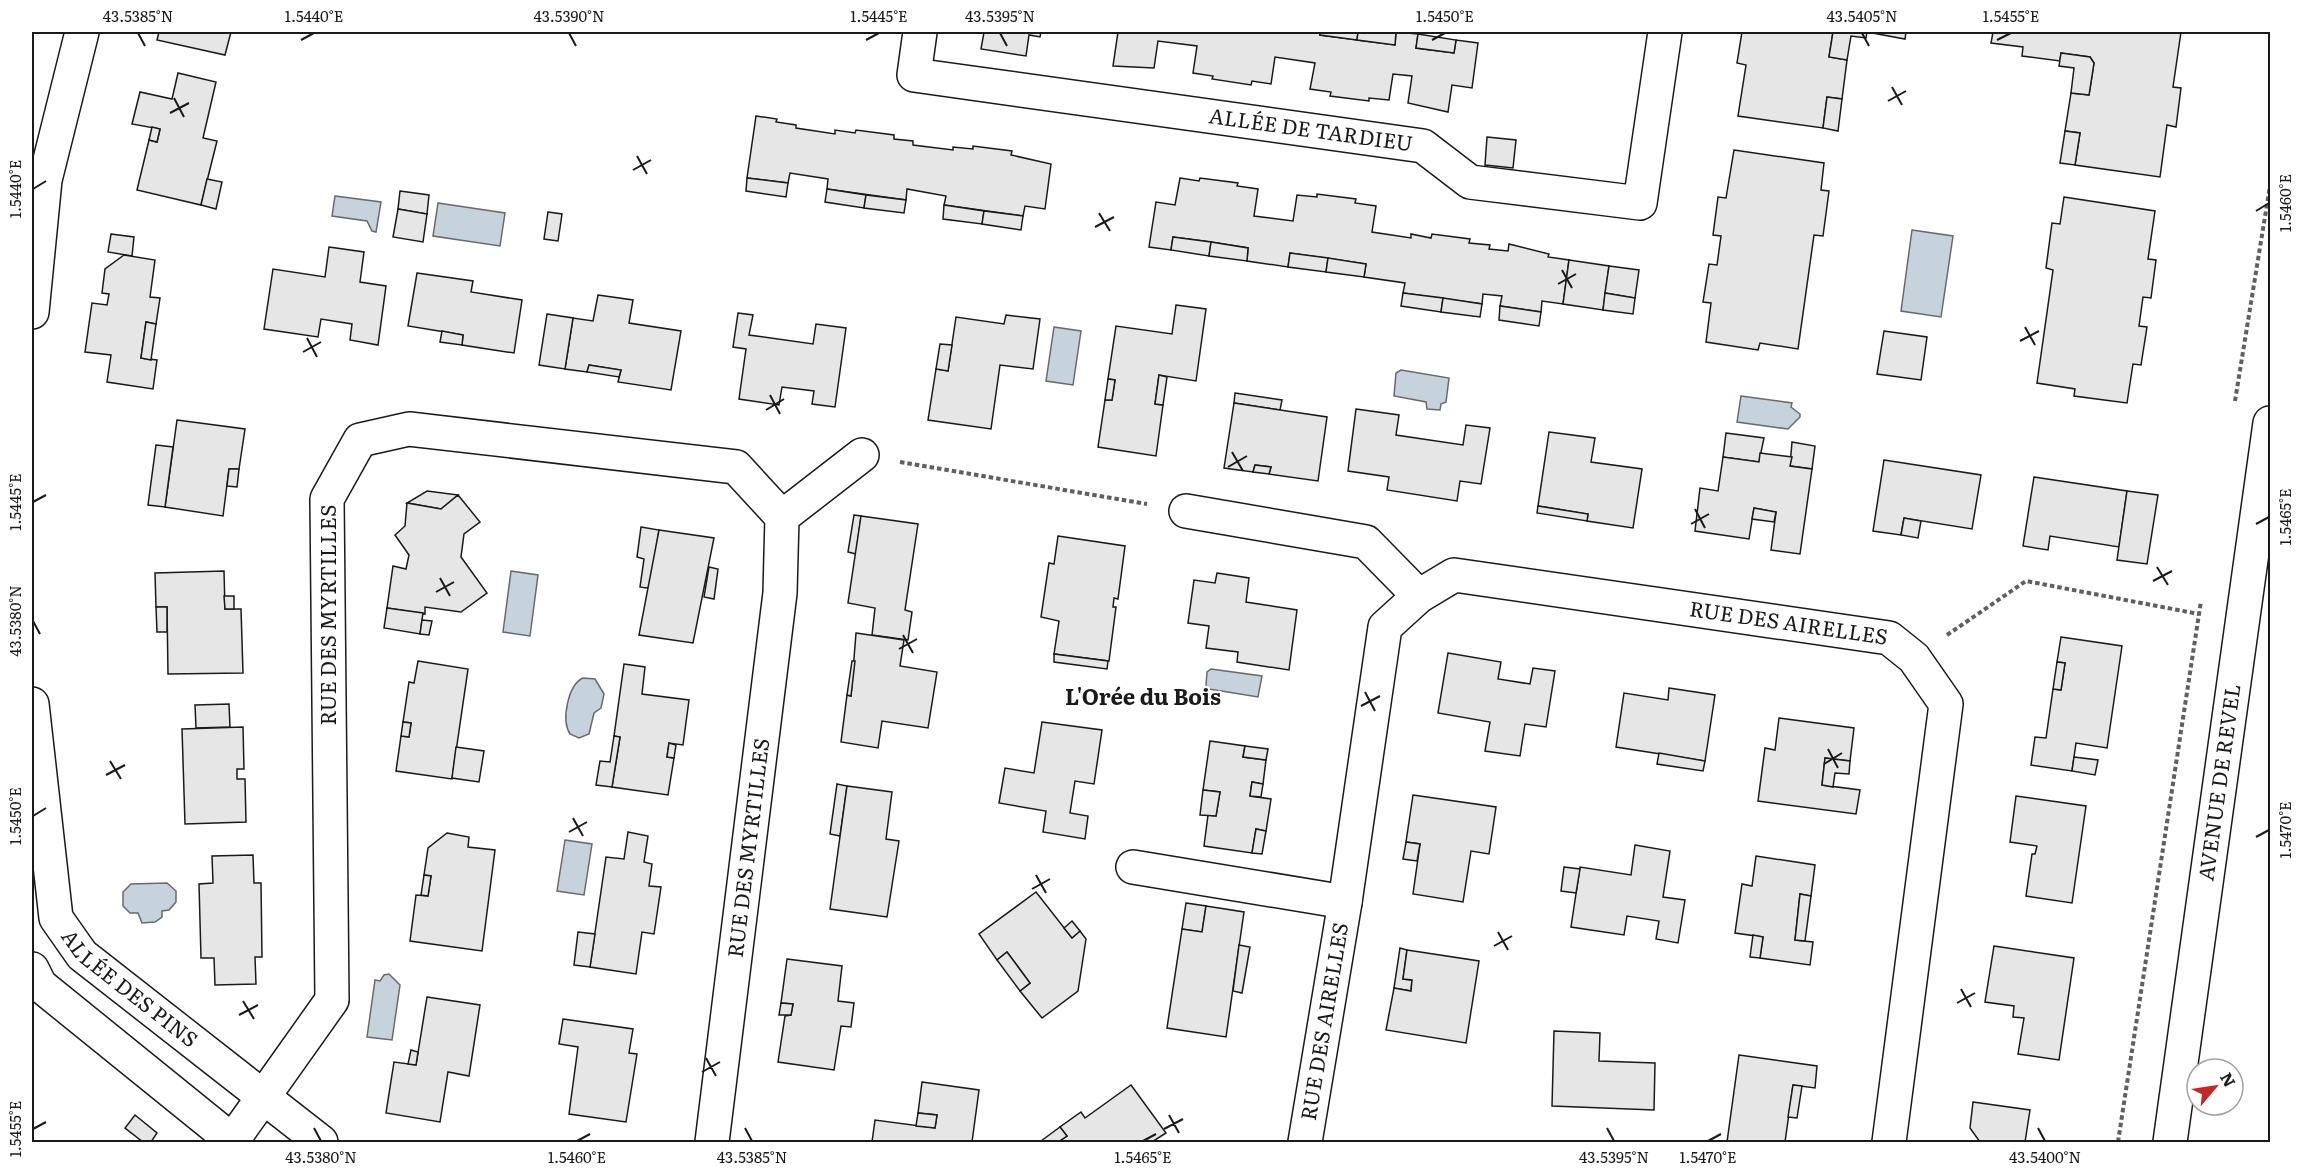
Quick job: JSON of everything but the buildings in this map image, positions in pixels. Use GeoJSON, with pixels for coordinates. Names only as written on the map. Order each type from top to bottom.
{"type":"FeatureCollection","features":[{"type":"Feature","properties":{"kind":"street"},"geometry":{"type":"LineString","coordinates":[[32,312],[45,180],[82,32]]}},
{"type":"Feature","properties":{"kind":"street","name":"ALLÉE DE TARDIEU"},"geometry":{"type":"LineString","coordinates":[[920,32],[914,75],[1423,146],[1470,182],[1640,203],[1665,32]]}},
{"type":"Feature","properties":{"kind":"street","name":"AVENUE DE REVEL"},"geometry":{"type":"LineString","coordinates":[[2170,1143],[2271,423]]}},
{"type":"Feature","properties":{"kind":"street","name":"RUE DES MYRTILLES"},"geometry":{"type":"LineString","coordinates":[[233,1142],[262,1095],[332,1000],[327,499],[360,440],[409,429],[736,467],[782,517],[780,593],[712,1143]]}},
{"type":"Feature","properties":{"kind":"street"},"geometry":{"type":"LineString","coordinates":[[782,517],[862,455]]}},
{"type":"Feature","properties":{"kind":"street"},"geometry":{"type":"LineString","coordinates":[[1186,511],[1366,542],[1419,596]]}},
{"type":"Feature","properties":{"kind":"street","name":"RUE DES AIRELLES"},"geometry":{"type":"LineString","coordinates":[[1305,1143],[1345,902],[1385,627],[1419,596],[1454,574],[1888,638],[1914,658],[1946,704],[1889,1143]]}},
{"type":"Feature","properties":{"kind":"street","name":"ALLÉE DES PINS"},"geometry":{"type":"LineString","coordinates":[[32,704],[56,918],[82,955],[321,1143]]}},
{"type":"Feature","properties":{"kind":"street","name":"RUE DES AIRELLES"},"geometry":{"type":"LineString","coordinates":[[1133,867],[1345,902]]}},
{"type":"Feature","properties":{"kind":"street"},"geometry":{"type":"LineString","coordinates":[[32,969],[40,985],[233,1142]]}},
{"type":"Feature","properties":{"kind":"path"},"geometry":{"type":"LineString","coordinates":[[862,455],[1186,511]]}},
{"type":"Feature","properties":{"kind":"path"},"geometry":{"type":"LineString","coordinates":[[1914,658],[2026,581],[2199,614]]}},
{"type":"Feature","properties":{"kind":"shaded area"},"geometry":{"type":"Polygon","coordinates":[[[335,196],[381,202],[376,232],[372,231],[367,221],[332,216],[335,196]]]}},
{"type":"Feature","properties":{"kind":"shaded area"},"geometry":{"type":"Polygon","coordinates":[[[438,203],[505,213],[500,246],[433,236],[438,203]]]}},
{"type":"Feature","properties":{"kind":"shaded area"},"geometry":{"type":"Polygon","coordinates":[[[1912,230],[1953,236],[1941,317],[1901,311],[1912,230]]]}},
{"type":"Feature","properties":{"kind":"shaded area"},"geometry":{"type":"Polygon","coordinates":[[[1054,327],[1081,331],[1073,385],[1046,381],[1054,327]]]}},
{"type":"Feature","properties":{"kind":"shaded area"},"geometry":{"type":"Polygon","coordinates":[[[1401,370],[1449,378],[1446,402],[1441,404],[1440,410],[1427,409],[1426,402],[1394,396],[1396,373],[1401,370]]]}},
{"type":"Feature","properties":{"kind":"shaded area"},"geometry":{"type":"Polygon","coordinates":[[[1741,396],[1792,403],[1791,407],[1800,414],[1800,417],[1788,429],[1737,422],[1741,396]]]}},
{"type":"Feature","properties":{"kind":"shaded area"},"geometry":{"type":"Polygon","coordinates":[[[511,571],[538,575],[530,636],[503,632],[511,571]]]}},
{"type":"Feature","properties":{"kind":"shaded area"},"geometry":{"type":"Polygon","coordinates":[[[1211,669],[1262,676],[1258,697],[1209,689],[1206,685],[1207,672],[1211,669]]]}},
{"type":"Feature","properties":{"kind":"shaded area"},"geometry":{"type":"Polygon","coordinates":[[[583,678],[595,679],[604,694],[601,708],[594,713],[589,734],[579,738],[570,734],[567,728],[566,712],[573,688],[583,678]]]}},
{"type":"Feature","properties":{"kind":"shaded area"},"geometry":{"type":"Polygon","coordinates":[[[565,840],[592,844],[584,895],[557,891],[565,840]]]}},
{"type":"Feature","properties":{"kind":"shaded area"},"geometry":{"type":"Polygon","coordinates":[[[167,883],[176,891],[176,902],[169,910],[162,911],[162,917],[155,922],[142,923],[138,913],[130,913],[123,906],[123,892],[131,884],[167,883]]]}},
{"type":"Feature","properties":{"kind":"shaded area"},"geometry":{"type":"Polygon","coordinates":[[[389,974],[400,985],[392,1040],[367,1037],[375,980],[380,981],[384,975],[389,974]]]}},
{"type":"Feature","properties":{"kind":"district","name":"L'Orée du Bois"},"geometry":{"type":"Point","coordinates":[1143,697]}}]}
